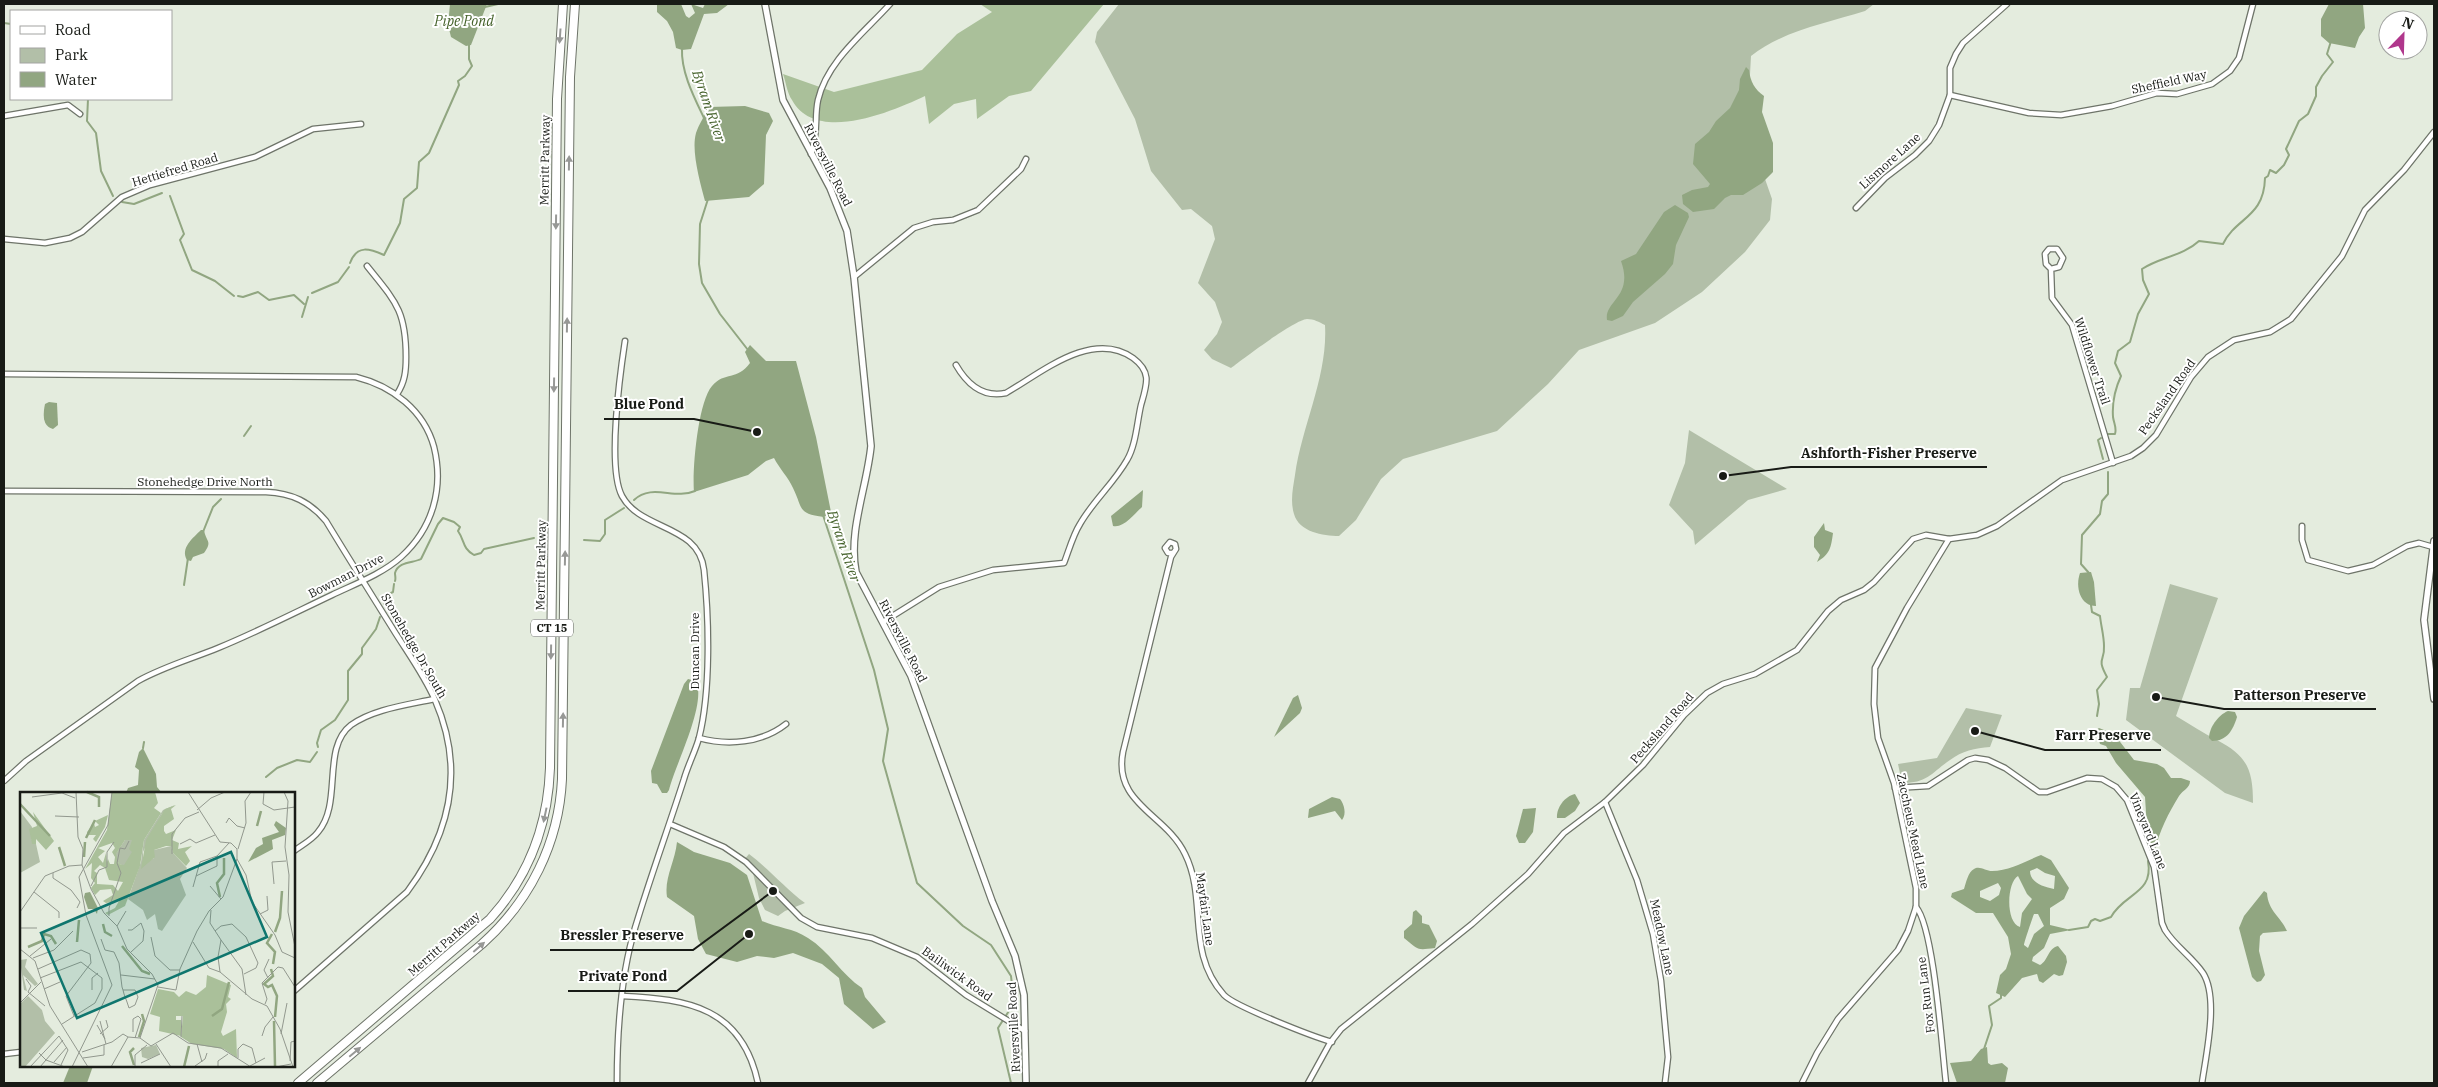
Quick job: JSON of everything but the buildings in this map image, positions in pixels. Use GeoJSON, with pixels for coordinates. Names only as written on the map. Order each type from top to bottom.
{"type":"FeatureCollection","features":[{"type":"Feature","properties":{"kind":"highway","name":"Merritt Parkway"},"geometry":{"type":"LineString","coordinates":[[298,1083],[469,939],[494,915],[514,889],[529,863],[545,817],[550,768],[557,99],[563,4]]}},
{"type":"Feature","properties":{"kind":"highway","name":"Merritt Parkway"},"geometry":{"type":"LineString","coordinates":[[318,1083],[504,923],[522,900],[537,874],[555,827],[562,779],[570,87],[575,4]]}},
{"type":"Feature","properties":{"kind":"street","name":"Riversville Road"},"geometry":{"type":"LineString","coordinates":[[764,4],[782,100],[839,208],[847,231],[854,277],[871,446],[869,467],[854,541],[854,558],[862,586],[911,676],[925,708],[992,901],[1016,956],[1022,976],[1026,1031],[1026,1083]]}},
{"type":"Feature","properties":{"kind":"street"},"geometry":{"type":"LineString","coordinates":[[810,155],[818,125],[818,101],[823,87],[848,49],[890,4]]}},
{"type":"Feature","properties":{"kind":"street","name":"Lismore Lane"},"geometry":{"type":"LineString","coordinates":[[1856,208],[1885,178],[1914,156],[1929,141],[1939,125],[1950,95],[1950,68],[1956,54],[1963,43],[2007,4]]}},
{"type":"Feature","properties":{"kind":"street","name":"Sheffield Way"},"geometry":{"type":"LineString","coordinates":[[1950,95],[2029,113],[2061,115],[2112,106],[2157,93],[2177,94],[2212,84],[2230,71],[2239,58],[2253,4]]}},
{"type":"Feature","properties":{"kind":"street"},"geometry":{"type":"LineString","coordinates":[[4,116],[68,105],[80,114]]}},
{"type":"Feature","properties":{"kind":"street","name":"Hettiefred Road"},"geometry":{"type":"LineString","coordinates":[[4,239],[45,243],[70,238],[82,232],[122,198],[150,185],[255,157],[313,129],[360,124]]}},
{"type":"Feature","properties":{"kind":"street","name":"Pecksland Road"},"geometry":{"type":"LineString","coordinates":[[1308,1083],[1332,1042],[1349,1022],[1491,908],[1528,874],[1564,833],[1605,802],[1643,765],[1684,715],[1707,693],[1724,684],[1755,674],[1797,650],[1828,610],[1841,600],[1864,590],[1874,582],[1913,539],[1926,535],[1949,539],[1977,535],[1997,526],[2062,480],[2131,456],[2156,436],[2191,377],[2208,357],[2234,340],[2270,332],[2291,319],[2342,256],[2366,210],[2404,170],[2434,132]]}},
{"type":"Feature","properties":{"kind":"street"},"geometry":{"type":"LineString","coordinates":[[854,277],[914,228],[933,222],[953,220],[978,210],[1022,169],[1026,159]]}},
{"type":"Feature","properties":{"kind":"street","name":"Wildflower Trail"},"geometry":{"type":"LineString","coordinates":[[2051,269],[2061,264],[2062,254],[2058,249],[2049,249],[2044,254],[2046,264],[2051,269],[2052,298],[2072,325],[2112,463]]}},
{"type":"Feature","properties":{"kind":"street"},"geometry":{"type":"LineString","coordinates":[[367,266],[394,301],[405,326],[406,369],[402,386],[397,394]]}},
{"type":"Feature","properties":{"kind":"street","name":"Duncan Drive"},"geometry":{"type":"LineString","coordinates":[[617,1083],[622,996],[634,930],[699,738],[706,681],[704,568],[698,549],[684,536],[634,512],[622,496],[616,479],[617,417],[625,341]]}},
{"type":"Feature","properties":{"kind":"street"},"geometry":{"type":"LineString","coordinates":[[883,622],[939,587],[993,570],[1064,563],[1079,524],[1128,458],[1146,387],[1147,374],[1142,364],[1126,353],[1108,348],[1091,349],[1073,354],[1006,393],[1000,394],[979,390],[969,383],[956,365]]}},
{"type":"Feature","properties":{"kind":"street","name":"Bowman Drive"},"geometry":{"type":"LineString","coordinates":[[4,374],[341,376],[369,380],[397,394],[418,415],[432,440],[438,470],[438,487],[430,519],[412,546],[393,563],[363,580],[238,640],[155,672],[138,681],[26,761],[4,781]]}},
{"type":"Feature","properties":{"kind":"street","name":"Stonehedge Drive North"},"geometry":{"type":"LineString","coordinates":[[4,491],[284,494],[308,504],[318,511],[363,580]]}},
{"type":"Feature","properties":{"kind":"street"},"geometry":{"type":"LineString","coordinates":[[2302,526],[2302,540],[2308,560],[2348,571],[2373,565],[2407,546],[2419,543],[2434,544],[2424,620],[2434,699]]}},
{"type":"Feature","properties":{"kind":"street","name":"Zaccheus Mead Lane"},"geometry":{"type":"LineString","coordinates":[[1802,1083],[1821,1046],[1838,1019],[1901,946],[1916,907],[1916,888],[1895,788],[1878,738],[1874,704],[1875,668],[1907,608],[1949,539]]}},
{"type":"Feature","properties":{"kind":"street","name":"Mayfair Lane"},"geometry":{"type":"LineString","coordinates":[[1172,553],[1120,764],[1123,779],[1139,805],[1177,839],[1187,859],[1196,904],[1203,962],[1224,995],[1238,1005],[1332,1042]]}},
{"type":"Feature","properties":{"kind":"street","name":"Stonehedge Dr South"},"geometry":{"type":"LineString","coordinates":[[295,990],[407,892],[420,875],[439,840],[448,805],[450,759],[446,733],[434,699],[363,580]]}},
{"type":"Feature","properties":{"kind":"street"},"geometry":{"type":"LineString","coordinates":[[295,850],[314,836],[325,822],[331,799],[336,748],[341,736],[349,726],[374,714],[434,699]]}},
{"type":"Feature","properties":{"kind":"street"},"geometry":{"type":"LineString","coordinates":[[699,738],[716,742],[762,738],[786,724]]}},
{"type":"Feature","properties":{"kind":"street","name":"Vineyard Lane"},"geometry":{"type":"LineString","coordinates":[[1895,788],[1928,786],[1968,760],[1980,758],[2005,768],[2038,792],[2047,792],[2087,778],[2102,779],[2116,787],[2127,800],[2154,868],[2162,923],[2165,930],[2202,972],[2208,986],[2210,1014],[2202,1083]]}},
{"type":"Feature","properties":{"kind":"street","name":"Meadow Lane"},"geometry":{"type":"LineString","coordinates":[[1605,802],[1637,880],[1653,934],[1661,981],[1668,1057],[1665,1083]]}},
{"type":"Feature","properties":{"kind":"street","name":"Bailiwick Road"},"geometry":{"type":"LineString","coordinates":[[670,824],[724,847],[746,862],[801,918],[817,927],[872,938],[905,950],[966,995],[1026,1031]]}},
{"type":"Feature","properties":{"kind":"street","name":"Fox Run Lane"},"geometry":{"type":"LineString","coordinates":[[1916,907],[1923,914],[1930,948],[1946,1083]]}},
{"type":"Feature","properties":{"kind":"street"},"geometry":{"type":"LineString","coordinates":[[622,996],[672,999],[712,1013],[739,1037],[752,1059],[758,1083]]}},
{"type":"Feature","properties":{"kind":"street"},"geometry":{"type":"LineString","coordinates":[[4,1054],[20,1052]]}},
{"type":"Feature","properties":{"kind":"green space"},"geometry":{"type":"Polygon","coordinates":[[[1119,4],[1874,4],[1865,11],[1791,34],[1763,47],[1751,56],[1749,93],[1765,179],[1772,199],[1770,220],[1745,252],[1702,292],[1655,323],[1579,350],[1548,384],[1497,431],[1403,459],[1381,479],[1356,520],[1339,536],[1319,534],[1306,529],[1297,520],[1292,504],[1298,456],[1323,363],[1325,325],[1307,319],[1300,321],[1269,340],[1231,368],[1212,359],[1204,350],[1217,334],[1222,322],[1215,302],[1198,283],[1215,239],[1212,226],[1191,209],[1182,210],[1151,171],[1135,119],[1095,42],[1097,32],[1119,4]]]}},
{"type":"Feature","properties":{"kind":"green space"},"geometry":{"type":"Polygon","coordinates":[[[1689,430],[1787,489],[1748,500],[1695,545],[1693,531],[1669,505],[1685,463],[1689,430]]]}},
{"type":"Feature","properties":{"kind":"green space"},"geometry":{"type":"Polygon","coordinates":[[[2170,584],[2218,598],[2176,716],[2227,746],[2242,758],[2250,772],[2253,803],[2225,793],[2126,720],[2130,688],[2140,688],[2170,584]]]}},
{"type":"Feature","properties":{"kind":"green space"},"geometry":{"type":"Polygon","coordinates":[[[1966,708],[2002,715],[1990,747],[1964,752],[1924,779],[1911,783],[1902,783],[1898,764],[1937,758],[1966,708]]]}},
{"type":"Feature","properties":{"kind":"green space"},"geometry":{"type":"Polygon","coordinates":[[[749,854],[805,903],[778,916],[765,910],[759,898],[752,869],[743,861],[749,854]]]}},
{"type":"Feature","properties":{"kind":"shaded area"},"geometry":{"type":"Polygon","coordinates":[[[980,4],[1104,4],[1031,91],[1009,96],[977,119],[976,99],[954,104],[929,124],[925,96],[874,116],[836,122],[818,120],[803,113],[790,97],[783,74],[834,92],[922,70],[957,34],[992,12],[980,4]]]}},
{"type":"Feature","properties":{"kind":"water","name":"Pipe Pond"},"geometry":{"type":"Polygon","coordinates":[[[450,4],[487,4],[471,45],[466,46],[451,37],[448,25],[450,4]]]}},
{"type":"Feature","properties":{"kind":"water"},"geometry":{"type":"Polygon","coordinates":[[[657,4],[681,4],[686,16],[689,18],[695,13],[691,4],[703,8],[705,4],[729,4],[717,13],[704,14],[691,49],[682,50],[676,48],[673,32],[667,21],[657,12],[657,4]]]}},
{"type":"Feature","properties":{"kind":"water"},"geometry":{"type":"Polygon","coordinates":[[[2329,4],[2363,4],[2365,28],[2355,48],[2329,43],[2321,36],[2321,19],[2329,4]]]}},
{"type":"Feature","properties":{"kind":"water"},"geometry":{"type":"Polygon","coordinates":[[[1746,67],[1749,70],[1750,78],[1754,85],[1764,96],[1762,112],[1773,143],[1773,172],[1762,183],[1743,195],[1731,195],[1714,209],[1693,212],[1683,204],[1682,195],[1692,190],[1708,187],[1710,184],[1693,164],[1695,144],[1709,132],[1716,121],[1730,108],[1739,90],[1740,79],[1746,67]]]}},
{"type":"Feature","properties":{"kind":"water"},"geometry":{"type":"Polygon","coordinates":[[[745,106],[769,113],[773,121],[766,135],[764,184],[749,197],[705,201],[695,157],[697,130],[709,107],[745,106]]]}},
{"type":"Feature","properties":{"kind":"water"},"geometry":{"type":"Polygon","coordinates":[[[1675,205],[1688,213],[1689,217],[1676,245],[1673,264],[1665,274],[1633,302],[1623,316],[1612,321],[1607,320],[1607,313],[1618,297],[1624,283],[1621,261],[1636,254],[1664,212],[1675,205]]]}},
{"type":"Feature","properties":{"kind":"water"},"geometry":{"type":"Polygon","coordinates":[[[750,345],[766,361],[796,361],[816,437],[831,512],[824,517],[809,514],[802,509],[791,484],[774,458],[766,461],[748,475],[694,492],[697,437],[707,394],[717,381],[745,369],[750,363],[745,352],[750,345]]]}},
{"type":"Feature","properties":{"kind":"water"},"geometry":{"type":"Polygon","coordinates":[[[49,402],[57,403],[58,425],[53,429],[47,425],[44,419],[45,404],[49,402]]]}},
{"type":"Feature","properties":{"kind":"water"},"geometry":{"type":"Polygon","coordinates":[[[1143,490],[1142,507],[1125,523],[1113,526],[1111,516],[1143,490]]]}},
{"type":"Feature","properties":{"kind":"water"},"geometry":{"type":"Polygon","coordinates":[[[1824,523],[1825,530],[1833,533],[1829,550],[1817,562],[1820,555],[1814,547],[1814,537],[1824,523]]]}},
{"type":"Feature","properties":{"kind":"water"},"geometry":{"type":"Polygon","coordinates":[[[201,530],[204,530],[208,542],[207,549],[204,553],[193,557],[191,561],[187,560],[185,556],[186,547],[201,530]]]}},
{"type":"Feature","properties":{"kind":"water"},"geometry":{"type":"Polygon","coordinates":[[[2091,572],[2094,582],[2096,606],[2086,603],[2080,595],[2078,584],[2080,573],[2091,572]]]}},
{"type":"Feature","properties":{"kind":"water"},"geometry":{"type":"Polygon","coordinates":[[[688,679],[696,681],[698,691],[694,719],[669,790],[667,793],[662,793],[657,784],[652,783],[651,771],[684,684],[688,679]]]}},
{"type":"Feature","properties":{"kind":"water"},"geometry":{"type":"Polygon","coordinates":[[[1298,695],[1302,708],[1300,713],[1274,737],[1293,698],[1298,695]]]}},
{"type":"Feature","properties":{"kind":"water"},"geometry":{"type":"Polygon","coordinates":[[[2228,711],[2235,712],[2237,717],[2234,726],[2225,737],[2212,741],[2209,738],[2209,734],[2212,726],[2228,711]]]}},
{"type":"Feature","properties":{"kind":"water"},"geometry":{"type":"Polygon","coordinates":[[[2099,728],[2114,734],[2134,760],[2157,764],[2164,768],[2171,778],[2181,778],[2190,781],[2168,815],[2155,850],[2148,844],[2145,797],[2116,763],[2106,746],[2100,744],[2096,730],[2099,728]]]}},
{"type":"Feature","properties":{"kind":"water"},"geometry":{"type":"Polygon","coordinates":[[[143,748],[156,774],[157,787],[161,792],[126,792],[128,788],[138,785],[139,770],[135,767],[139,752],[143,748]]]}},
{"type":"Feature","properties":{"kind":"water"},"geometry":{"type":"Polygon","coordinates":[[[1575,794],[1580,803],[1575,811],[1565,818],[1557,818],[1558,810],[1562,803],[1568,797],[1575,794]]]}},
{"type":"Feature","properties":{"kind":"water"},"geometry":{"type":"Polygon","coordinates":[[[1332,797],[1340,799],[1343,804],[1345,812],[1342,820],[1335,811],[1308,818],[1309,809],[1332,797]]]}},
{"type":"Feature","properties":{"kind":"water"},"geometry":{"type":"Polygon","coordinates":[[[1536,808],[1533,832],[1525,843],[1519,843],[1516,836],[1523,809],[1536,808]]]}},
{"type":"Feature","properties":{"kind":"water"},"geometry":{"type":"Polygon","coordinates":[[[677,842],[694,852],[730,863],[747,875],[762,921],[797,932],[816,943],[848,977],[862,988],[865,997],[886,1022],[873,1029],[844,1004],[839,978],[822,964],[793,953],[774,958],[757,956],[737,962],[706,954],[698,939],[694,916],[667,897],[668,877],[677,842]]]}},
{"type":"Feature","properties":{"kind":"water"},"geometry":{"type":"Polygon","coordinates":[[[2041,855],[2051,860],[2069,888],[2064,899],[2050,908],[2050,925],[2071,930],[2050,934],[2044,948],[2033,957],[2032,961],[2040,965],[2045,961],[2052,949],[2058,946],[2066,956],[2067,962],[2063,975],[2054,974],[2043,983],[2039,981],[2037,974],[2022,978],[2005,997],[1996,993],[2000,975],[2006,969],[2011,954],[2008,937],[1993,913],[1976,913],[1951,897],[1952,893],[1964,889],[1969,875],[1976,868],[1998,871],[2011,868],[2041,855]],[[2037,868],[2030,871],[2032,879],[2042,886],[2054,889],[2055,876],[2037,868]],[[2018,876],[2014,880],[2010,893],[2010,910],[2015,924],[2020,927],[2022,913],[2032,899],[2027,894],[2018,876]],[[1998,883],[1980,891],[1980,897],[1990,901],[1999,895],[2001,888],[1998,883]],[[2034,914],[2024,945],[2028,948],[2034,934],[2044,926],[2038,914],[2034,914]]]}},
{"type":"Feature","properties":{"kind":"water"},"geometry":{"type":"Polygon","coordinates":[[[2264,891],[2267,893],[2272,909],[2287,931],[2263,933],[2260,936],[2259,951],[2265,975],[2261,981],[2257,982],[2252,977],[2239,928],[2244,916],[2264,891]]]}},
{"type":"Feature","properties":{"kind":"water"},"geometry":{"type":"Polygon","coordinates":[[[1416,910],[1422,916],[1422,923],[1429,925],[1437,941],[1435,948],[1419,949],[1404,938],[1404,931],[1412,924],[1413,912],[1416,910]]]}},
{"type":"Feature","properties":{"kind":"water"},"geometry":{"type":"Polygon","coordinates":[[[1987,1047],[1988,1063],[1991,1065],[2002,1063],[2008,1068],[2005,1083],[1957,1083],[1950,1063],[1971,1061],[1981,1049],[1987,1047]]]}},
{"type":"Feature","properties":{"kind":"water"},"geometry":{"type":"Polygon","coordinates":[[[70,1067],[93,1067],[87,1083],[63,1083],[70,1067]]]}},
{"type":"Feature","properties":{"kind":"waterway"},"geometry":{"type":"LineString","coordinates":[[485,7],[498,4]]}},
{"type":"Feature","properties":{"kind":"waterway"},"geometry":{"type":"LineString","coordinates":[[4,23],[10,24]]}},
{"type":"Feature","properties":{"kind":"waterway"},"geometry":{"type":"LineString","coordinates":[[2108,434],[2115,434],[2116,432],[2113,407],[2121,376],[2115,363],[2118,351],[2130,342],[2138,314],[2149,294],[2143,280],[2142,269],[2186,250],[2199,241],[2223,244],[2228,235],[2255,209],[2260,201],[2265,178],[2270,170],[2276,173],[2284,165],[2289,155],[2286,149],[2299,121],[2308,114],[2316,96],[2316,87],[2333,62],[2327,54],[2331,41]]}},
{"type":"Feature","properties":{"kind":"waterway"},"geometry":{"type":"LineString","coordinates":[[350,263],[356,253],[364,250],[384,255],[400,223],[404,199],[417,188],[419,162],[429,153],[459,85],[458,81],[465,76],[472,66],[469,59],[469,43]]}},
{"type":"Feature","properties":{"kind":"waterway","name":"Byram River"},"geometry":{"type":"LineString","coordinates":[[682,49],[686,75],[704,118]]}},
{"type":"Feature","properties":{"kind":"waterway"},"geometry":{"type":"LineString","coordinates":[[88,100],[87,121],[96,133],[101,171],[113,196]]}},
{"type":"Feature","properties":{"kind":"waterway"},"geometry":{"type":"LineString","coordinates":[[122,202],[134,204],[162,193]]}},
{"type":"Feature","properties":{"kind":"waterway"},"geometry":{"type":"LineString","coordinates":[[170,196],[184,234],[180,240],[192,270],[215,281],[234,296]]}},
{"type":"Feature","properties":{"kind":"waterway","name":"Byram River"},"geometry":{"type":"LineString","coordinates":[[708,199],[700,224],[699,264],[702,283],[720,314],[748,350]]}},
{"type":"Feature","properties":{"kind":"waterway"},"geometry":{"type":"LineString","coordinates":[[312,293],[338,282],[349,267]]}},
{"type":"Feature","properties":{"kind":"waterway"},"geometry":{"type":"LineString","coordinates":[[238,296],[243,297],[258,292],[269,300],[294,295],[304,304]]}},
{"type":"Feature","properties":{"kind":"waterway"},"geometry":{"type":"LineString","coordinates":[[302,317],[308,297]]}},
{"type":"Feature","properties":{"kind":"waterway"},"geometry":{"type":"LineString","coordinates":[[244,436],[251,426]]}},
{"type":"Feature","properties":{"kind":"waterway"},"geometry":{"type":"LineString","coordinates":[[2101,438],[2098,440],[2103,459]]}},
{"type":"Feature","properties":{"kind":"waterway"},"geometry":{"type":"LineString","coordinates":[[2089,573],[2081,564],[2082,535],[2100,514],[2102,501],[2108,494],[2108,472]]}},
{"type":"Feature","properties":{"kind":"waterway"},"geometry":{"type":"LineString","coordinates":[[634,500],[648,493],[679,494],[695,491]]}},
{"type":"Feature","properties":{"kind":"waterway"},"geometry":{"type":"LineString","coordinates":[[203,532],[213,507],[221,499]]}},
{"type":"Feature","properties":{"kind":"waterway"},"geometry":{"type":"LineString","coordinates":[[584,540],[600,541],[605,534],[605,520],[624,508]]}},
{"type":"Feature","properties":{"kind":"waterway","name":"Byram River"},"geometry":{"type":"LineString","coordinates":[[823,515],[874,670],[888,729],[883,761],[917,883],[963,926],[991,945],[1011,976],[1014,1003],[998,1028],[1011,1083]]}},
{"type":"Feature","properties":{"kind":"waterway"},"geometry":{"type":"LineString","coordinates":[[395,581],[395,573],[399,566],[421,559],[438,524],[443,518],[454,522],[460,527],[458,531],[466,547],[474,555],[481,553],[484,549],[534,538]]}},
{"type":"Feature","properties":{"kind":"waterway"},"geometry":{"type":"LineString","coordinates":[[184,585],[188,558]]}},
{"type":"Feature","properties":{"kind":"waterway"},"geometry":{"type":"LineString","coordinates":[[384,604],[387,595],[393,592],[394,584]]}},
{"type":"Feature","properties":{"kind":"waterway"},"geometry":{"type":"LineString","coordinates":[[2091,605],[2092,612],[2100,616],[2104,638],[2104,651],[2101,663],[2107,677],[2097,690],[2099,704],[2097,716]]}},
{"type":"Feature","properties":{"kind":"waterway"},"geometry":{"type":"LineString","coordinates":[[318,747],[317,743],[321,730],[335,720],[348,700],[348,671],[362,654],[362,648],[376,629],[380,617]]}},
{"type":"Feature","properties":{"kind":"waterway"},"geometry":{"type":"LineString","coordinates":[[143,748],[144,742]]}},
{"type":"Feature","properties":{"kind":"waterway"},"geometry":{"type":"LineString","coordinates":[[266,777],[277,768],[297,760],[310,762],[317,752]]}},
{"type":"Feature","properties":{"kind":"waterway"},"geometry":{"type":"LineString","coordinates":[[2069,930],[2088,927],[2091,921],[2095,919],[2100,921],[2111,917],[2147,880],[2149,872],[2148,861]]}},
{"type":"Feature","properties":{"kind":"waterway"},"geometry":{"type":"LineString","coordinates":[[1984,1049],[1992,1025],[1989,1006],[2001,998],[2001,995]]}},
{"type":"Feature","properties":{"kind":"place","name":"Blue Pond"},"geometry":{"type":"Point","coordinates":[757,432]}},
{"type":"Feature","properties":{"kind":"place","name":"Ashforth-Fisher Preserve"},"geometry":{"type":"Point","coordinates":[1723,476]}},
{"type":"Feature","properties":{"kind":"place","name":"Patterson Preserve"},"geometry":{"type":"Point","coordinates":[2156,697]}},
{"type":"Feature","properties":{"kind":"place","name":"Farr Preserve"},"geometry":{"type":"Point","coordinates":[1975,731]}},
{"type":"Feature","properties":{"kind":"place","name":"Bressler Preserve"},"geometry":{"type":"Point","coordinates":[773,891]}},
{"type":"Feature","properties":{"kind":"place","name":"Private Pond"},"geometry":{"type":"Point","coordinates":[749,934]}}]}
